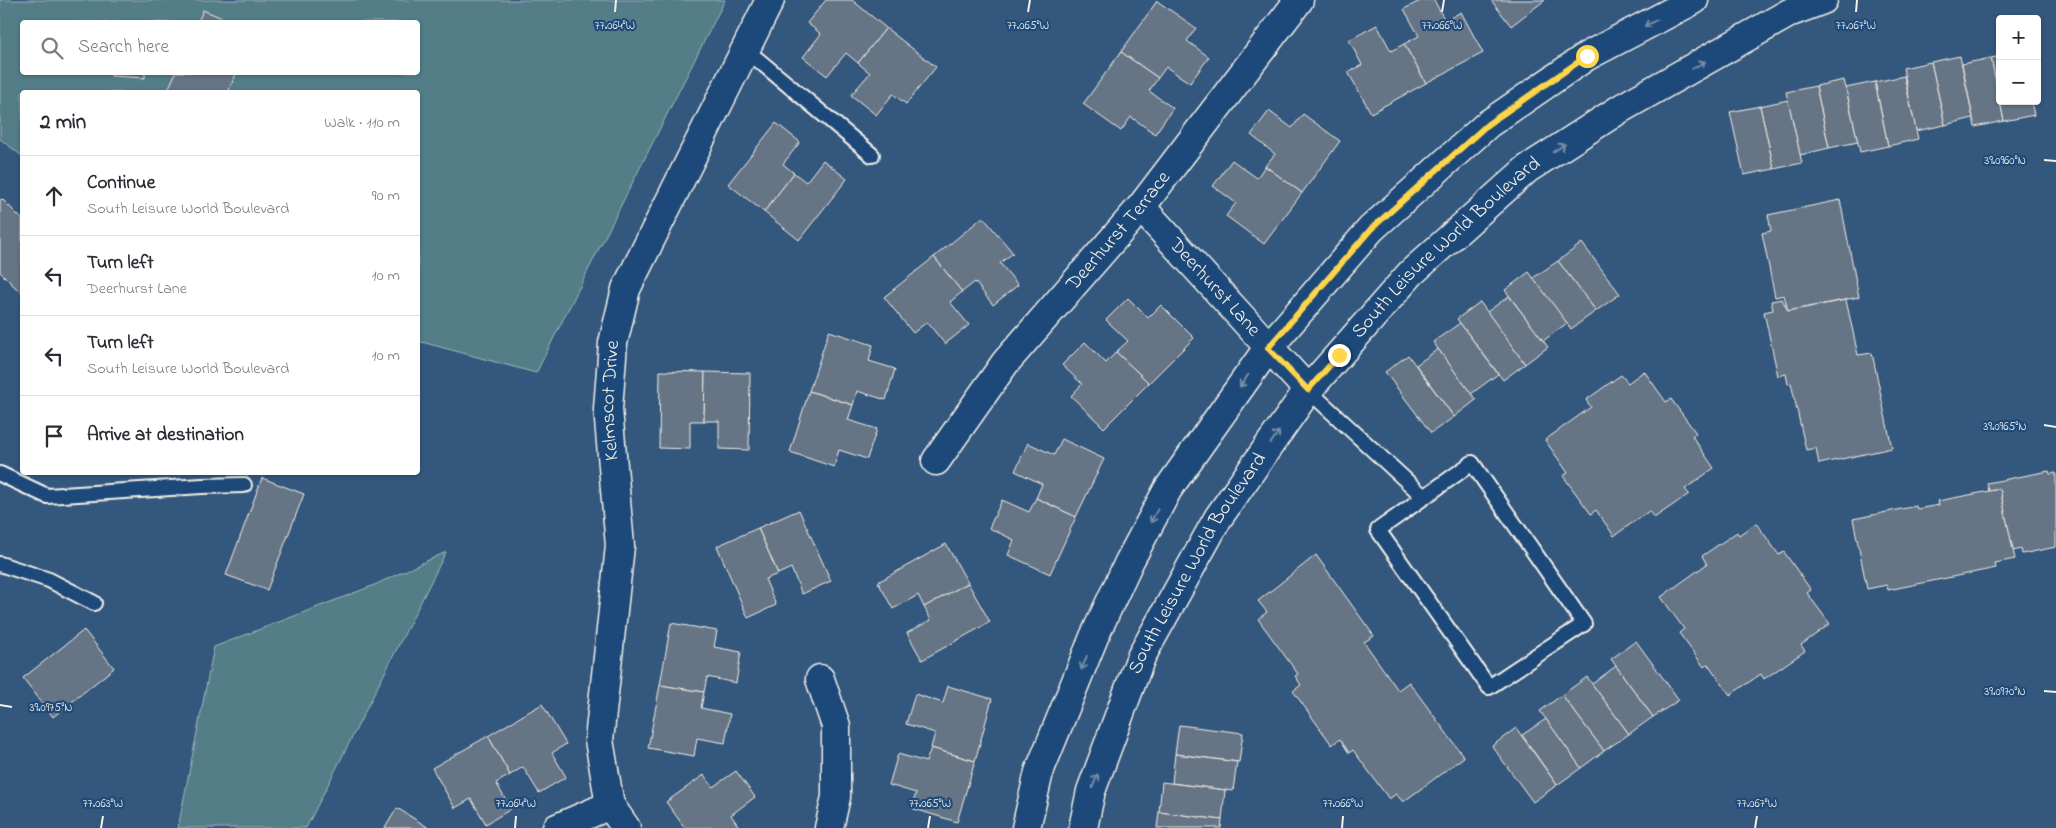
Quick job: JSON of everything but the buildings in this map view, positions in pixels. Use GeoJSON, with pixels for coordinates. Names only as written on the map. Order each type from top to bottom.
{"type":"FeatureCollection","features":[{"type":"Feature","properties":{"kind":"street","name":"Kelmscot Drive"},"geometry":{"type":"LineString","coordinates":[[626,828],[610,805],[599,740],[620,546],[608,409],[613,343],[626,290],[770,0]]}},
{"type":"Feature","properties":{"kind":"street","name":"Deerhurst Terrace"},"geometry":{"type":"LineString","coordinates":[[936,461],[1005,363],[1141,207],[1299,0]]}},
{"type":"Feature","properties":{"kind":"street"},"geometry":{"type":"LineString","coordinates":[[1026,828],[1039,772],[1094,637],[1129,562],[1168,489],[1268,348],[1371,229],[1488,124],[1587,56],[1694,0]]}},
{"type":"Feature","properties":{"kind":"street","name":"South Leisure World Boulevard"},"geometry":{"type":"LineString","coordinates":[[1083,828],[1091,791],[1142,658],[1218,518],[1308,390],[1411,273],[1527,169],[1620,110],[1791,12],[1822,0]]}},
{"type":"Feature","properties":{"kind":"street","name":"Deerhurst Lane"},"geometry":{"type":"LineString","coordinates":[[1141,207],[1308,390]]}},
{"type":"Feature","properties":{"kind":"street"},"geometry":{"type":"LineString","coordinates":[[820,679],[836,726],[836,797],[829,828]]}},
{"type":"Feature","properties":{"kind":"street"},"geometry":{"type":"LineString","coordinates":[[557,828],[610,805]]}},
{"type":"Feature","properties":{"kind":"lane"},"geometry":{"type":"LineString","coordinates":[[745,49],[872,155]]}},
{"type":"Feature","properties":{"kind":"lane"},"geometry":{"type":"LineString","coordinates":[[1308,390],[1424,497]]}},
{"type":"Feature","properties":{"kind":"lane"},"geometry":{"type":"LineString","coordinates":[[1472,464],[1584,624],[1489,687],[1378,530],[1424,497],[1472,464]]}},
{"type":"Feature","properties":{"kind":"lane"},"geometry":{"type":"LineString","coordinates":[[0,474],[46,496],[244,485]]}},
{"type":"Feature","properties":{"kind":"lane"},"geometry":{"type":"LineString","coordinates":[[0,564],[49,580],[94,603]]}},
{"type":"Feature","properties":{"kind":"green space"},"geometry":{"type":"Polygon","coordinates":[[[0,0],[725,0],[536,373],[420,342],[420,90],[20,90],[20,154],[0,139],[0,0]]]}},
{"type":"Feature","properties":{"kind":"green space"},"geometry":{"type":"Polygon","coordinates":[[[446,552],[306,828],[178,828],[214,647],[372,586],[446,552]]]}},
{"type":"Feature","properties":{"kind":"route"},"geometry":{"type":"LineString","coordinates":[[1339,355],[1308,390],[1268,348],[1296,313],[1371,229],[1488,124],[1587,56]]}}]}
